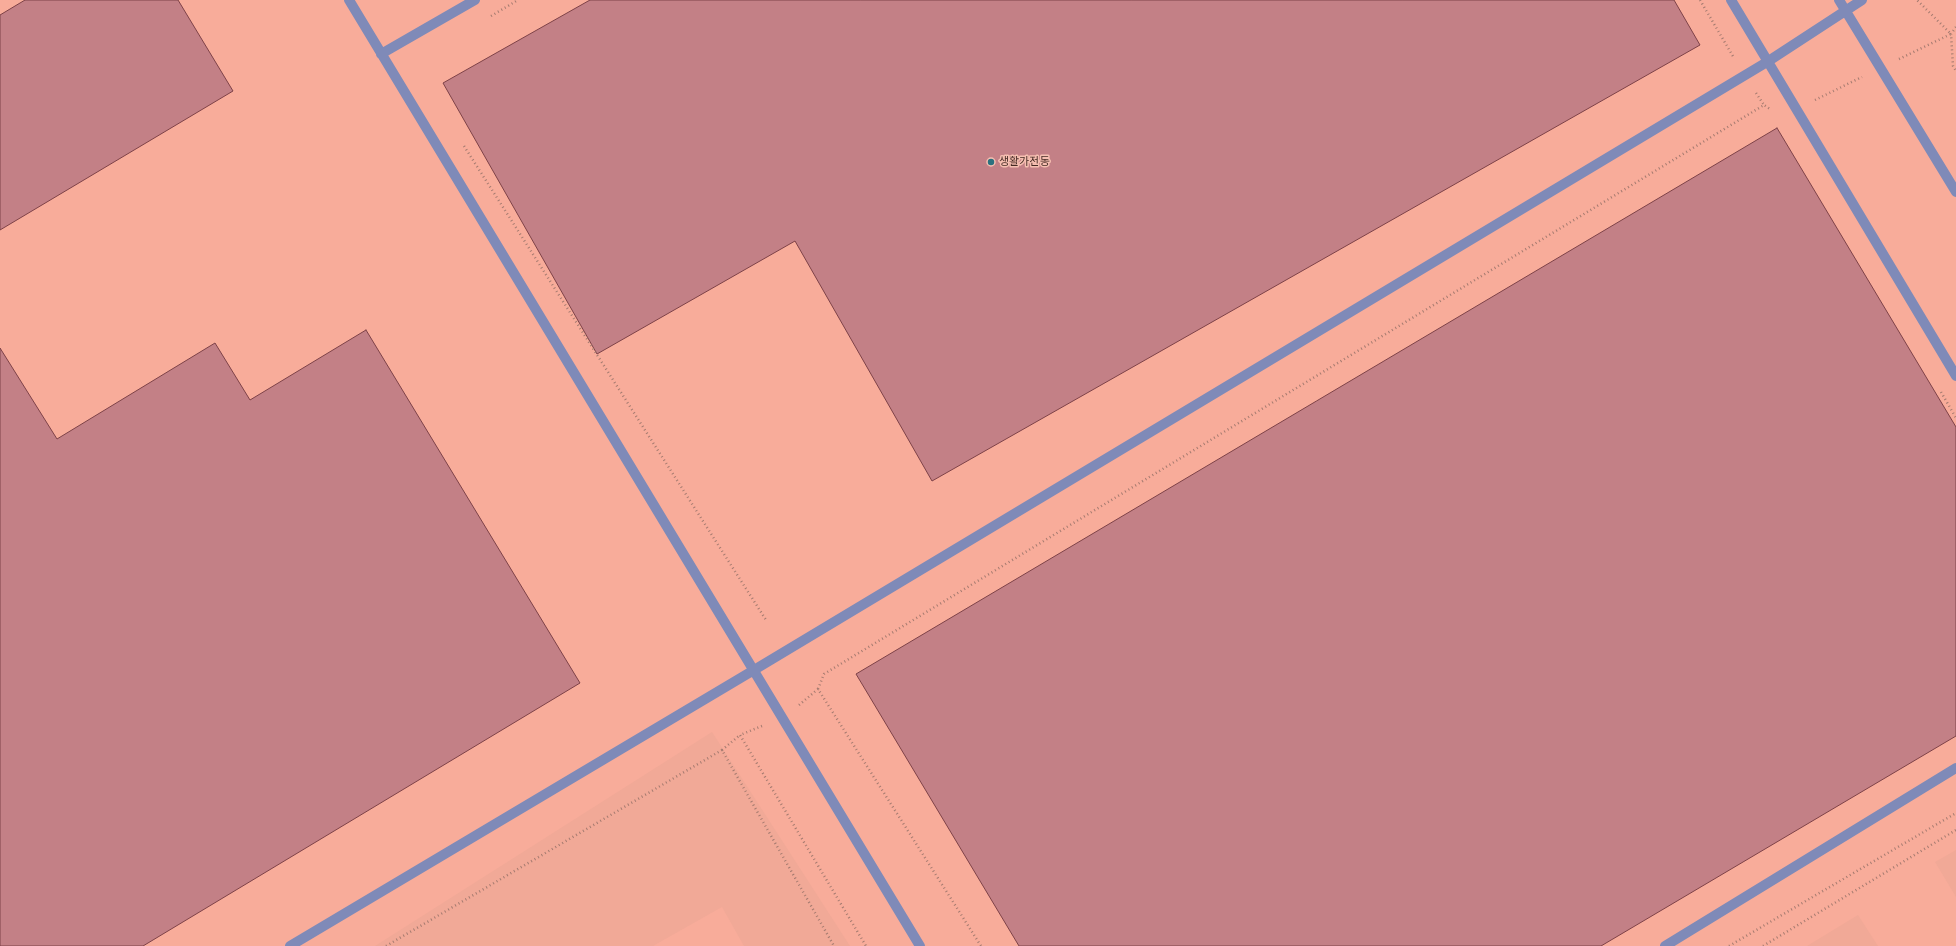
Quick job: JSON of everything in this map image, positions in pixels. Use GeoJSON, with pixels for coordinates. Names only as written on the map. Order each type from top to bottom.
{"type":"FeatureCollection","features":[{"type":"Feature","properties":{"kind":"lane"},"geometry":{"type":"LineString","coordinates":[[349,0],[920,946]]}},
{"type":"Feature","properties":{"kind":"lane"},"geometry":{"type":"LineString","coordinates":[[382,54],[475,0]]}},
{"type":"Feature","properties":{"kind":"lane"},"geometry":{"type":"LineString","coordinates":[[1731,0],[1956,376]]}},
{"type":"Feature","properties":{"kind":"lane"},"geometry":{"type":"LineString","coordinates":[[1839,0],[1956,192]]}},
{"type":"Feature","properties":{"kind":"lane"},"geometry":{"type":"LineString","coordinates":[[290,946],[754,670],[1767,62],[1862,0]]}},
{"type":"Feature","properties":{"kind":"lane"},"geometry":{"type":"LineString","coordinates":[[1665,946],[1956,768]]}},
{"type":"Feature","properties":{"kind":"path"},"geometry":{"type":"LineString","coordinates":[[484,19],[518,0]]}},
{"type":"Feature","properties":{"kind":"path"},"geometry":{"type":"LineString","coordinates":[[1700,0],[1727,49]]}},
{"type":"Feature","properties":{"kind":"path"},"geometry":{"type":"LineString","coordinates":[[1917,0],[1951,34],[1953,66],[1956,71]]}},
{"type":"Feature","properties":{"kind":"path"},"geometry":{"type":"LineString","coordinates":[[818,689],[824,674],[1764,105],[1782,116],[1951,34],[1956,27]]}},
{"type":"Feature","properties":{"kind":"path"},"geometry":{"type":"LineString","coordinates":[[462,142],[766,620]]}},
{"type":"Feature","properties":{"kind":"path"},"geometry":{"type":"LineString","coordinates":[[386,946],[722,750],[740,735]]}},
{"type":"Feature","properties":{"kind":"path"},"geometry":{"type":"LineString","coordinates":[[722,750],[834,946]]}},
{"type":"Feature","properties":{"kind":"path"},"geometry":{"type":"LineString","coordinates":[[1729,946],[1956,813]]}},
{"type":"Feature","properties":{"kind":"path"},"geometry":{"type":"LineString","coordinates":[[1763,946],[1956,830]]}},
{"type":"Feature","properties":{"kind":"shaded area"},"geometry":{"type":"Polygon","coordinates":[[[0,0],[1956,0],[1956,946],[0,946],[0,0]]]}},
{"type":"Feature","properties":{"kind":"shaded area"},"geometry":{"type":"Polygon","coordinates":[[[712,732],[850,946],[744,946],[722,907],[653,946],[375,946],[712,732]]]}},
{"type":"Feature","properties":{"kind":"shaded area"},"geometry":{"type":"Polygon","coordinates":[[[1956,850],[1956,897],[1935,862],[1956,850]]]}},
{"type":"Feature","properties":{"kind":"shaded area"},"geometry":{"type":"Polygon","coordinates":[[[1858,915],[1878,946],[1807,946],[1858,915]]]}},
{"type":"Feature","properties":{"kind":"building"},"geometry":{"type":"Polygon","coordinates":[[[25,0],[178,0],[233,91],[0,230],[0,15],[25,0]]]}},
{"type":"Feature","properties":{"kind":"building","name":"생활가전동"},"geometry":{"type":"Polygon","coordinates":[[[590,0],[1674,0],[1700,45],[932,481],[795,241],[597,354],[443,83],[590,0]]]}},
{"type":"Feature","properties":{"kind":"building"},"geometry":{"type":"Polygon","coordinates":[[[1777,128],[1956,427],[1956,736],[1601,946],[1019,946],[856,674],[1777,128]]]}},
{"type":"Feature","properties":{"kind":"building"},"geometry":{"type":"Polygon","coordinates":[[[366,330],[580,683],[143,946],[0,946],[0,348],[57,439],[215,343],[250,400],[366,330]]]}},
{"type":"Feature","properties":{"kind":"place","name":"생활가전동"},"geometry":{"type":"Point","coordinates":[991,162]}}]}
